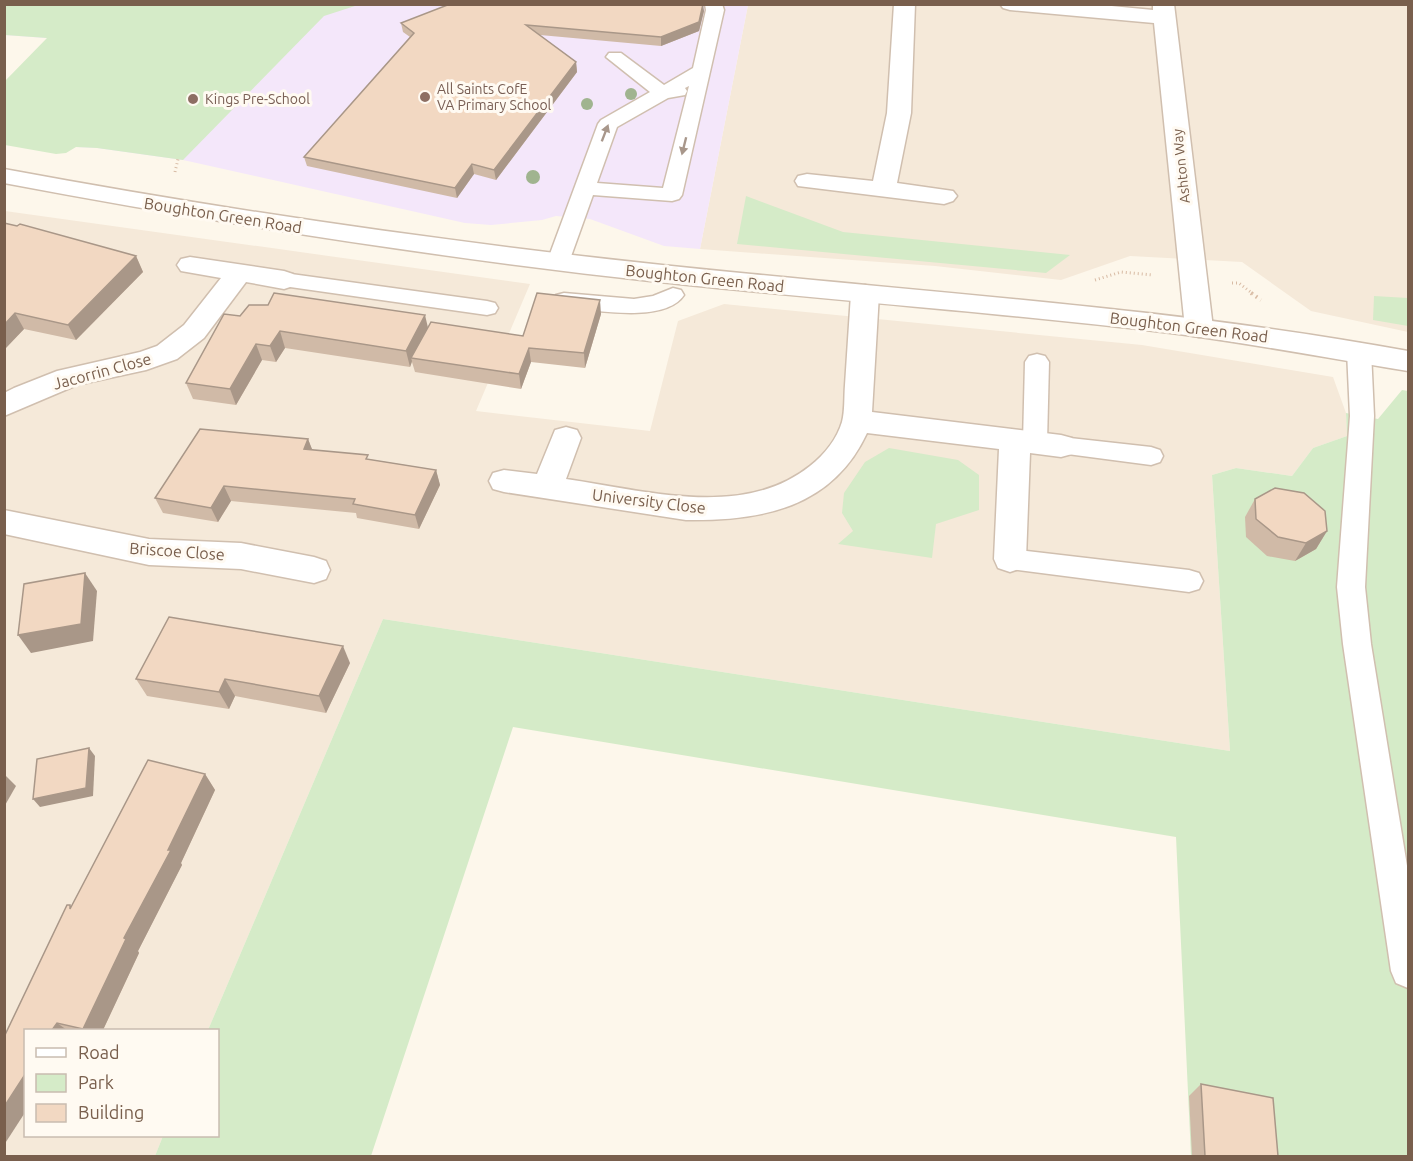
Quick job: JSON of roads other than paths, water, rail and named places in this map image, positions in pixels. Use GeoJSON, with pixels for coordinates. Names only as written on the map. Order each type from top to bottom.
{"type":"FeatureCollection","features":[{"type":"Feature","properties":{"kind":"street"},"geometry":{"type":"LineString","coordinates":[[883,190],[899,113],[905,4]]}},
{"type":"Feature","properties":{"kind":"street"},"geometry":{"type":"LineString","coordinates":[[1010,4],[1164,11]]}},
{"type":"Feature","properties":{"kind":"street","name":"Ashton Way"},"geometry":{"type":"LineString","coordinates":[[1164,11],[1199,328]]}},
{"type":"Feature","properties":{"kind":"street","name":"Boughton Green Road"},"geometry":{"type":"LineString","coordinates":[[4,176],[354,237],[558,262],[676,285],[865,294],[1094,315],[1359,351],[1408,361]]}},
{"type":"Feature","properties":{"kind":"street"},"geometry":{"type":"LineString","coordinates":[[807,181],[944,196]]}},
{"type":"Feature","properties":{"kind":"street"},"geometry":{"type":"LineString","coordinates":[[190,265],[284,280]]}},
{"type":"Feature","properties":{"kind":"street","name":"Jacorrin Close"},"geometry":{"type":"LineString","coordinates":[[4,406],[48,385],[160,356],[191,334],[239,273]]}},
{"type":"Feature","properties":{"kind":"street","name":"University Close"},"geometry":{"type":"LineString","coordinates":[[504,481],[686,508],[739,507],[769,501],[794,492],[833,465],[845,449],[857,421],[865,294]]}},
{"type":"Feature","properties":{"kind":"street"},"geometry":{"type":"LineString","coordinates":[[857,421],[1037,443],[1010,559]]}},
{"type":"Feature","properties":{"kind":"street"},"geometry":{"type":"LineString","coordinates":[[548,487],[566,438]]}},
{"type":"Feature","properties":{"kind":"street","name":"Briscoe Close"},"geometry":{"type":"LineString","coordinates":[[4,522],[149,552],[241,556],[314,570]]}},
{"type":"Feature","properties":{"kind":"lane"},"geometry":{"type":"LineString","coordinates":[[585,188],[672,195],[702,71],[715,10],[714,4]]}},
{"type":"Feature","properties":{"kind":"lane"},"geometry":{"type":"LineString","coordinates":[[615,57],[663,93],[683,92],[691,96],[694,103]]}},
{"type":"Feature","properties":{"kind":"lane"},"geometry":{"type":"LineString","coordinates":[[558,262],[608,124],[702,71]]}},
{"type":"Feature","properties":{"kind":"lane"},"geometry":{"type":"LineString","coordinates":[[284,280],[488,308]]}},
{"type":"Feature","properties":{"kind":"lane"},"geometry":{"type":"LineString","coordinates":[[546,298],[638,307],[662,302],[676,285]]}},
{"type":"Feature","properties":{"kind":"lane"},"geometry":{"type":"LineString","coordinates":[[666,320],[676,285]]}},
{"type":"Feature","properties":{"kind":"lane"},"geometry":{"type":"LineString","coordinates":[[1359,351],[1362,416],[1351,587],[1357,644],[1408,971]]}},
{"type":"Feature","properties":{"kind":"lane"},"geometry":{"type":"LineString","coordinates":[[1037,362],[1037,443],[1151,456]]}},
{"type":"Feature","properties":{"kind":"lane"},"geometry":{"type":"LineString","coordinates":[[1010,559],[1189,581]]}},
{"type":"Feature","properties":{"kind":"place","name":"All Saints CofE VA Primary School"},"geometry":{"type":"Point","coordinates":[425,97]}},
{"type":"Feature","properties":{"kind":"place","name":"Kings Pre-School"},"geometry":{"type":"Point","coordinates":[193,99]}}]}
